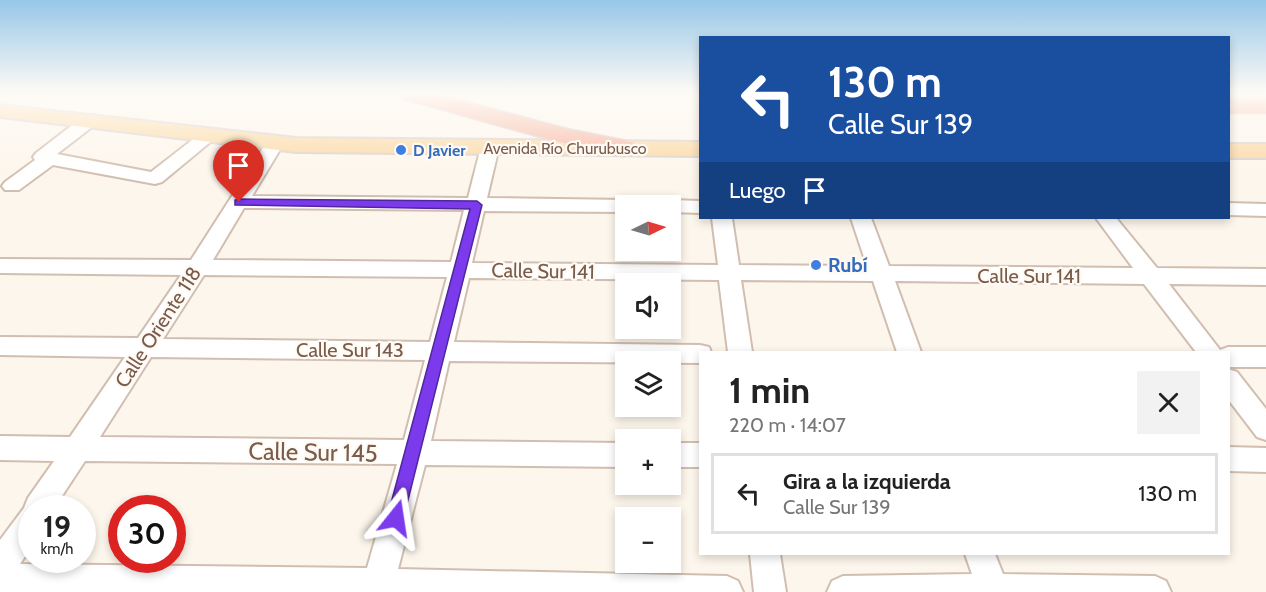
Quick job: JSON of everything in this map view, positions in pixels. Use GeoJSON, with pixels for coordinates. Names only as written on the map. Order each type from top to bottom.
{"type":"FeatureCollection","features":[{"type":"Feature","properties":{"kind":"highway"},"geometry":{"type":"LineString","coordinates":[[512,122],[564,136],[622,148]]}},
{"type":"Feature","properties":{"kind":"main road","name":"Avenida Río Churubusco"},"geometry":{"type":"LineString","coordinates":[[103,122],[275,143],[319,146],[699,149]]}},
{"type":"Feature","properties":{"kind":"main road"},"geometry":{"type":"LineString","coordinates":[[1230,151],[1266,152]]}},
{"type":"Feature","properties":{"kind":"street"},"geometry":{"type":"LineString","coordinates":[[12,186],[88,122]]}},
{"type":"Feature","properties":{"kind":"street"},"geometry":{"type":"LineString","coordinates":[[46,158],[155,178],[211,135]]}},
{"type":"Feature","properties":{"kind":"street","name":"Calle Oriente 118"},"geometry":{"type":"LineString","coordinates":[[47,495],[198,267],[275,143]]}},
{"type":"Feature","properties":{"kind":"street"},"geometry":{"type":"LineString","coordinates":[[377,588],[414,453],[490,147]]}},
{"type":"Feature","properties":{"kind":"street"},"geometry":{"type":"LineString","coordinates":[[239,202],[615,206]]}},
{"type":"Feature","properties":{"kind":"street"},"geometry":{"type":"LineString","coordinates":[[681,206],[699,207]]}},
{"type":"Feature","properties":{"kind":"street"},"geometry":{"type":"LineString","coordinates":[[1230,209],[1266,210]]}},
{"type":"Feature","properties":{"kind":"street"},"geometry":{"type":"LineString","coordinates":[[722,219],[740,351]]}},
{"type":"Feature","properties":{"kind":"street"},"geometry":{"type":"LineString","coordinates":[[861,219],[909,351]]}},
{"type":"Feature","properties":{"kind":"street"},"geometry":{"type":"LineString","coordinates":[[1107,219],[1208,351]]}},
{"type":"Feature","properties":{"kind":"street","name":"Calle Sur 141"},"geometry":{"type":"LineString","coordinates":[[0,266],[1266,277]]}},
{"type":"Feature","properties":{"kind":"street","name":"Calle Sur 143"},"geometry":{"type":"LineString","coordinates":[[0,346],[699,354]]}},
{"type":"Feature","properties":{"kind":"street"},"geometry":{"type":"LineString","coordinates":[[1230,357],[1266,357]]}},
{"type":"Feature","properties":{"kind":"street"},"geometry":{"type":"LineString","coordinates":[[1230,382],[1266,429]]}},
{"type":"Feature","properties":{"kind":"street","name":"Calle Sur 145"},"geometry":{"type":"LineString","coordinates":[[0,448],[615,454]]}},
{"type":"Feature","properties":{"kind":"street"},"geometry":{"type":"LineString","coordinates":[[681,455],[699,455]]}},
{"type":"Feature","properties":{"kind":"street"},"geometry":{"type":"LineString","coordinates":[[1230,459],[1266,460]]}},
{"type":"Feature","properties":{"kind":"street"},"geometry":{"type":"LineString","coordinates":[[0,566],[18,540]]}},
{"type":"Feature","properties":{"kind":"street"},"geometry":{"type":"LineString","coordinates":[[765,555],[770,592]]}},
{"type":"Feature","properties":{"kind":"street"},"geometry":{"type":"LineString","coordinates":[[980,555],[993,591]]}},
{"type":"Feature","properties":{"kind":"street"},"geometry":{"type":"LineString","coordinates":[[0,579],[377,588],[728,592]]}},
{"type":"Feature","properties":{"kind":"street"},"geometry":{"type":"LineString","coordinates":[[843,592],[1155,592]]}},
{"type":"Feature","properties":{"kind":"place","name":"D Javier"},"geometry":{"type":"Point","coordinates":[401,150]}},
{"type":"Feature","properties":{"kind":"place","name":"Rubí"},"geometry":{"type":"Point","coordinates":[816,265]}},
{"type":"Feature","properties":{"kind":"route"},"geometry":{"type":"LineString","coordinates":[[239,202],[477,205],[396,518]]}}]}
